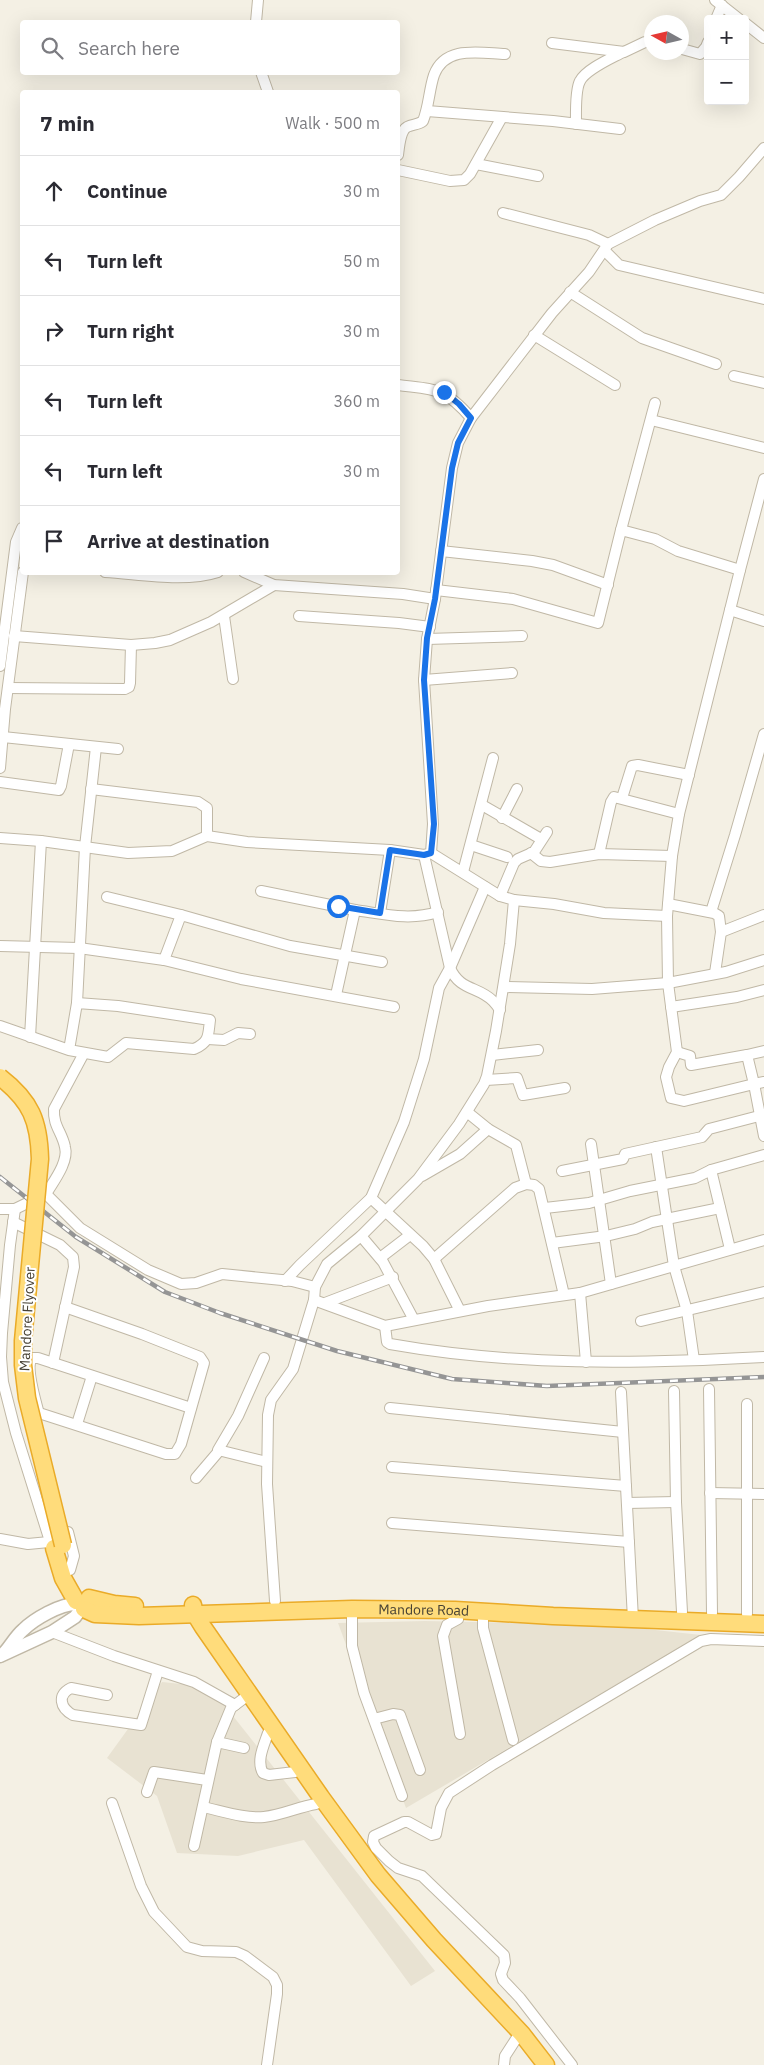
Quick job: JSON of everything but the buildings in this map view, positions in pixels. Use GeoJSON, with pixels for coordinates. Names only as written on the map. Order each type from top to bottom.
{"type":"FeatureCollection","features":[{"type":"Feature","properties":{"kind":"highway","name":"Mandore Flyover"},"geometry":{"type":"LineString","coordinates":[[0,1077],[14,1088],[28,1104],[40,1137],[40,1160],[23,1341],[23,1366],[27,1398],[55,1545]]}},
{"type":"Feature","properties":{"kind":"highway","name":"Mandore Flyover"},"geometry":{"type":"LineString","coordinates":[[0,1090],[19,1110],[27,1126],[30,1141],[20,1246],[12,1366],[17,1401],[55,1545],[67,1574]]}},
{"type":"Feature","properties":{"kind":"highway"},"geometry":{"type":"LineString","coordinates":[[67,1574],[81,1602],[189,1610]]}},
{"type":"Feature","properties":{"kind":"highway","name":"Mandore Road"},"geometry":{"type":"LineString","coordinates":[[189,1610],[275,1601],[392,1598],[764,1624]]}},
{"type":"Feature","properties":{"kind":"highway","name":"Mandore Road"},"geometry":{"type":"LineString","coordinates":[[189,1610],[352,1609],[632,1614],[682,1612],[764,1614]]}},
{"type":"Feature","properties":{"kind":"highway"},"geometry":{"type":"LineString","coordinates":[[189,1610],[239,1702],[268,1733],[316,1804],[374,1882],[429,1947],[516,2039],[536,2065]]}},
{"type":"Feature","properties":{"kind":"highway"},"geometry":{"type":"LineString","coordinates":[[189,1610],[321,1797],[378,1874],[434,1940],[522,2034],[546,2065]]}},
{"type":"Feature","properties":{"kind":"street"},"geometry":{"type":"LineString","coordinates":[[256,20],[258,0]]}},
{"type":"Feature","properties":{"kind":"street"},"geometry":{"type":"LineString","coordinates":[[718,3],[734,15]]}},
{"type":"Feature","properties":{"kind":"street"},"geometry":{"type":"LineString","coordinates":[[749,26],[764,38]]}},
{"type":"Feature","properties":{"kind":"street"},"geometry":{"type":"LineString","coordinates":[[576,124],[580,81],[584,75],[603,62],[644,42]]}},
{"type":"Feature","properties":{"kind":"street"},"geometry":{"type":"LineString","coordinates":[[552,43],[624,52]]}},
{"type":"Feature","properties":{"kind":"street"},"geometry":{"type":"LineString","coordinates":[[689,51],[700,54],[704,48]]}},
{"type":"Feature","properties":{"kind":"street"},"geometry":{"type":"LineString","coordinates":[[400,147],[404,131],[407,127],[423,121],[427,111],[434,75],[444,59],[460,53],[506,54]]}},
{"type":"Feature","properties":{"kind":"street"},"geometry":{"type":"LineString","coordinates":[[262,75],[267,90]]}},
{"type":"Feature","properties":{"kind":"street"},"geometry":{"type":"LineString","coordinates":[[427,111],[620,129]]}},
{"type":"Feature","properties":{"kind":"street"},"geometry":{"type":"LineString","coordinates":[[400,171],[457,181],[464,180],[470,174],[502,118]]}},
{"type":"Feature","properties":{"kind":"street"},"geometry":{"type":"LineString","coordinates":[[500,1010],[493,1001],[468,988],[448,971],[435,913],[425,854],[434,824],[424,680],[427,626],[458,443],[469,416],[607,247],[655,220],[700,201],[721,195],[740,177],[764,148]]}},
{"type":"Feature","properties":{"kind":"street"},"geometry":{"type":"LineString","coordinates":[[476,164],[538,176]]}},
{"type":"Feature","properties":{"kind":"street"},"geometry":{"type":"LineString","coordinates":[[503,214],[589,235],[607,247],[619,265],[764,299]]}},
{"type":"Feature","properties":{"kind":"street"},"geometry":{"type":"LineString","coordinates":[[570,292],[642,338],[716,364]]}},
{"type":"Feature","properties":{"kind":"street"},"geometry":{"type":"LineString","coordinates":[[534,335],[615,385]]}},
{"type":"Feature","properties":{"kind":"street"},"geometry":{"type":"LineString","coordinates":[[734,376],[764,383]]}},
{"type":"Feature","properties":{"kind":"street"},"geometry":{"type":"LineString","coordinates":[[400,385],[444,392],[459,404],[469,416]]}},
{"type":"Feature","properties":{"kind":"street"},"geometry":{"type":"LineString","coordinates":[[250,575],[274,586],[513,599],[598,623],[620,530],[655,403]]}},
{"type":"Feature","properties":{"kind":"street"},"geometry":{"type":"LineString","coordinates":[[650,420],[764,448]]}},
{"type":"Feature","properties":{"kind":"street"},"geometry":{"type":"LineString","coordinates":[[759,1083],[684,1101],[671,1098],[666,1077],[669,1066],[677,1052],[668,983],[667,916],[672,856],[679,814],[764,479]]}},
{"type":"Feature","properties":{"kind":"street"},"geometry":{"type":"LineString","coordinates":[[620,530],[655,539],[678,551],[740,570]]}},
{"type":"Feature","properties":{"kind":"street"},"geometry":{"type":"LineString","coordinates":[[0,666],[16,542],[20,533]]}},
{"type":"Feature","properties":{"kind":"street"},"geometry":{"type":"LineString","coordinates":[[441,550],[553,565],[608,585]]}},
{"type":"Feature","properties":{"kind":"street"},"geometry":{"type":"LineString","coordinates":[[0,768],[23,575]]}},
{"type":"Feature","properties":{"kind":"street"},"geometry":{"type":"LineString","coordinates":[[150,575],[180,577],[205,575]]}},
{"type":"Feature","properties":{"kind":"street"},"geometry":{"type":"LineString","coordinates":[[14,636],[131,645],[170,640],[224,616],[274,586]]}},
{"type":"Feature","properties":{"kind":"street"},"geometry":{"type":"LineString","coordinates":[[730,610],[764,621]]}},
{"type":"Feature","properties":{"kind":"street"},"geometry":{"type":"LineString","coordinates":[[224,616],[233,679]]}},
{"type":"Feature","properties":{"kind":"street"},"geometry":{"type":"LineString","coordinates":[[299,616],[427,626]]}},
{"type":"Feature","properties":{"kind":"street"},"geometry":{"type":"LineString","coordinates":[[427,638],[522,636]]}},
{"type":"Feature","properties":{"kind":"street"},"geometry":{"type":"LineString","coordinates":[[8,688],[125,689],[129,687],[130,683],[131,645]]}},
{"type":"Feature","properties":{"kind":"street"},"geometry":{"type":"LineString","coordinates":[[424,680],[512,673]]}},
{"type":"Feature","properties":{"kind":"street"},"geometry":{"type":"LineString","coordinates":[[711,912],[764,734]]}},
{"type":"Feature","properties":{"kind":"street"},"geometry":{"type":"LineString","coordinates":[[3,737],[118,749]]}},
{"type":"Feature","properties":{"kind":"street"},"geometry":{"type":"LineString","coordinates":[[0,782],[59,790],[69,744]]}},
{"type":"Feature","properties":{"kind":"street"},"geometry":{"type":"LineString","coordinates":[[69,1050],[77,1003],[84,847],[96,746]]}},
{"type":"Feature","properties":{"kind":"street"},"geometry":{"type":"LineString","coordinates":[[463,872],[493,758]]}},
{"type":"Feature","properties":{"kind":"street"},"geometry":{"type":"LineString","coordinates":[[622,798],[632,766],[638,764],[689,775]]}},
{"type":"Feature","properties":{"kind":"street"},"geometry":{"type":"LineString","coordinates":[[91,789],[198,802],[207,808],[207,836]]}},
{"type":"Feature","properties":{"kind":"street"},"geometry":{"type":"LineString","coordinates":[[502,818],[518,789]]}},
{"type":"Feature","properties":{"kind":"street"},"geometry":{"type":"LineString","coordinates":[[599,854],[613,798],[622,798],[679,814]]}},
{"type":"Feature","properties":{"kind":"street"},"geometry":{"type":"LineString","coordinates":[[482,805],[502,818],[544,836],[531,853],[514,863],[500,896]]}},
{"type":"Feature","properties":{"kind":"street"},"geometry":{"type":"LineString","coordinates":[[0,838],[128,852],[172,852],[207,836],[247,842],[390,850],[425,854],[463,872],[500,896],[514,900],[554,904],[604,913],[667,916]]}},
{"type":"Feature","properties":{"kind":"street"},"geometry":{"type":"LineString","coordinates":[[30,1036],[41,841]]}},
{"type":"Feature","properties":{"kind":"street"},"geometry":{"type":"LineString","coordinates":[[471,844],[507,857]]}},
{"type":"Feature","properties":{"kind":"street"},"geometry":{"type":"LineString","coordinates":[[380,913],[390,850]]}},
{"type":"Feature","properties":{"kind":"street"},"geometry":{"type":"LineString","coordinates":[[531,853],[541,861],[550,862],[599,854],[672,856]]}},
{"type":"Feature","properties":{"kind":"street"},"geometry":{"type":"LineString","coordinates":[[288,1281],[300,1265],[371,1198],[407,1113],[424,1060],[439,988],[485,886]]}},
{"type":"Feature","properties":{"kind":"street"},"geometry":{"type":"LineString","coordinates":[[261,891],[355,910],[421,918],[435,913]]}},
{"type":"Feature","properties":{"kind":"street"},"geometry":{"type":"LineString","coordinates":[[107,897],[181,915],[290,946],[345,954],[382,962]]}},
{"type":"Feature","properties":{"kind":"street"},"geometry":{"type":"LineString","coordinates":[[418,1179],[467,1112],[486,1080],[504,987],[514,900]]}},
{"type":"Feature","properties":{"kind":"street"},"geometry":{"type":"LineString","coordinates":[[668,904],[711,912],[718,916],[720,932],[715,973]]}},
{"type":"Feature","properties":{"kind":"street"},"geometry":{"type":"LineString","coordinates":[[336,995],[355,910]]}},
{"type":"Feature","properties":{"kind":"street"},"geometry":{"type":"LineString","coordinates":[[164,960],[181,915]]}},
{"type":"Feature","properties":{"kind":"street"},"geometry":{"type":"LineString","coordinates":[[720,932],[764,915]]}},
{"type":"Feature","properties":{"kind":"street"},"geometry":{"type":"LineString","coordinates":[[0,946],[79,948],[164,960],[241,979],[394,1007]]}},
{"type":"Feature","properties":{"kind":"street"},"geometry":{"type":"LineString","coordinates":[[504,987],[592,990],[668,983],[764,960]]}},
{"type":"Feature","properties":{"kind":"street"},"geometry":{"type":"LineString","coordinates":[[671,1007],[737,997],[764,990]]}},
{"type":"Feature","properties":{"kind":"street"},"geometry":{"type":"LineString","coordinates":[[0,1026],[69,1050],[108,1057],[126,1043],[194,1048],[204,1045],[208,1039],[210,1020],[118,1006],[77,1003]]}},
{"type":"Feature","properties":{"kind":"street"},"geometry":{"type":"LineString","coordinates":[[208,1039],[224,1040],[238,1033],[250,1034]]}},
{"type":"Feature","properties":{"kind":"street"},"geometry":{"type":"LineString","coordinates":[[492,1055],[538,1050]]}},
{"type":"Feature","properties":{"kind":"street"},"geometry":{"type":"LineString","coordinates":[[677,1052],[690,1056],[691,1065],[764,1051]]}},
{"type":"Feature","properties":{"kind":"street"},"geometry":{"type":"LineString","coordinates":[[0,1210],[15,1209],[46,1194],[66,1158],[66,1147],[53,1118],[54,1109],[84,1053]]}},
{"type":"Feature","properties":{"kind":"street"},"geometry":{"type":"LineString","coordinates":[[747,1055],[759,1083],[764,1136]]}},
{"type":"Feature","properties":{"kind":"street"},"geometry":{"type":"LineString","coordinates":[[486,1080],[517,1078],[523,1095],[565,1088]]}},
{"type":"Feature","properties":{"kind":"street"},"geometry":{"type":"LineString","coordinates":[[467,1112],[488,1129],[518,1147],[526,1184]]}},
{"type":"Feature","properties":{"kind":"street"},"geometry":{"type":"LineString","coordinates":[[562,1171],[623,1160],[625,1154],[702,1138],[709,1129],[761,1120]]}},
{"type":"Feature","properties":{"kind":"street"},"geometry":{"type":"LineString","coordinates":[[275,1601],[267,1462],[268,1414],[271,1400],[293,1369],[314,1300],[312,1287],[327,1264],[361,1236],[385,1209],[418,1179],[460,1154],[488,1129]]}},
{"type":"Feature","properties":{"kind":"street"},"geometry":{"type":"LineString","coordinates":[[591,1144],[606,1236],[611,1284]]}},
{"type":"Feature","properties":{"kind":"street"},"geometry":{"type":"LineString","coordinates":[[656,1148],[674,1266],[687,1311],[694,1360]]}},
{"type":"Feature","properties":{"kind":"street"},"geometry":{"type":"LineString","coordinates":[[545,1208],[589,1203],[630,1191],[695,1178],[712,1170],[764,1155]]}},
{"type":"Feature","properties":{"kind":"street"},"geometry":{"type":"LineString","coordinates":[[712,1170],[730,1249]]}},
{"type":"Feature","properties":{"kind":"street"},"geometry":{"type":"LineString","coordinates":[[434,1259],[515,1188],[526,1184],[534,1185],[539,1189],[545,1208],[564,1295]]}},
{"type":"Feature","properties":{"kind":"street"},"geometry":{"type":"LineString","coordinates":[[46,1194],[80,1228],[148,1270],[181,1284],[196,1283],[222,1274],[288,1281],[312,1287]]}},
{"type":"Feature","properties":{"kind":"street"},"geometry":{"type":"LineString","coordinates":[[371,1198],[385,1209],[434,1259],[460,1311]]}},
{"type":"Feature","properties":{"kind":"street"},"geometry":{"type":"LineString","coordinates":[[552,1244],[606,1236],[667,1219],[720,1208]]}},
{"type":"Feature","properties":{"kind":"street"},"geometry":{"type":"LineString","coordinates":[[0,1539],[28,1544],[55,1545],[16,1433],[3,1382],[4,1281],[15,1209]]}},
{"type":"Feature","properties":{"kind":"street"},"geometry":{"type":"LineString","coordinates":[[13,1222],[60,1245],[73,1257],[74,1267],[53,1363]]}},
{"type":"Feature","properties":{"kind":"street"},"geometry":{"type":"LineString","coordinates":[[380,1258],[410,1235]]}},
{"type":"Feature","properties":{"kind":"street"},"geometry":{"type":"LineString","coordinates":[[361,1236],[393,1277],[414,1320]]}},
{"type":"Feature","properties":{"kind":"street"},"geometry":{"type":"LineString","coordinates":[[314,1300],[385,1326],[460,1311],[580,1293],[764,1240]]}},
{"type":"Feature","properties":{"kind":"street"},"geometry":{"type":"LineString","coordinates":[[325,1303],[393,1277]]}},
{"type":"Feature","properties":{"kind":"street"},"geometry":{"type":"LineString","coordinates":[[641,1321],[764,1292]]}},
{"type":"Feature","properties":{"kind":"street"},"geometry":{"type":"LineString","coordinates":[[580,1293],[586,1362]]}},
{"type":"Feature","properties":{"kind":"street"},"geometry":{"type":"LineString","coordinates":[[39,1413],[78,1424],[166,1454],[175,1454],[182,1444],[204,1363],[203,1360],[142,1334],[65,1307]]}},
{"type":"Feature","properties":{"kind":"street"},"geometry":{"type":"LineString","coordinates":[[385,1326],[386,1342],[390,1344],[467,1356],[586,1362],[764,1357]]}},
{"type":"Feature","properties":{"kind":"street"},"geometry":{"type":"LineString","coordinates":[[67,1574],[74,1556],[29,1369],[32,1358],[38,1358],[191,1408]]}},
{"type":"Feature","properties":{"kind":"street"},"geometry":{"type":"LineString","coordinates":[[196,1478],[220,1451],[264,1358]]}},
{"type":"Feature","properties":{"kind":"street"},"geometry":{"type":"LineString","coordinates":[[78,1424],[92,1376]]}},
{"type":"Feature","properties":{"kind":"street"},"geometry":{"type":"LineString","coordinates":[[709,1388],[712,1613]]}},
{"type":"Feature","properties":{"kind":"street"},"geometry":{"type":"LineString","coordinates":[[674,1391],[676,1502],[682,1612]]}},
{"type":"Feature","properties":{"kind":"street"},"geometry":{"type":"LineString","coordinates":[[621,1392],[632,1614]]}},
{"type":"Feature","properties":{"kind":"street"},"geometry":{"type":"LineString","coordinates":[[747,1404],[748,1614]]}},
{"type":"Feature","properties":{"kind":"street"},"geometry":{"type":"LineString","coordinates":[[390,1408],[623,1432]]}},
{"type":"Feature","properties":{"kind":"street"},"geometry":{"type":"LineString","coordinates":[[220,1451],[267,1462]]}},
{"type":"Feature","properties":{"kind":"street"},"geometry":{"type":"LineString","coordinates":[[392,1467],[626,1486]]}},
{"type":"Feature","properties":{"kind":"street"},"geometry":{"type":"LineString","coordinates":[[710,1493],[764,1494]]}},
{"type":"Feature","properties":{"kind":"street"},"geometry":{"type":"LineString","coordinates":[[627,1503],[676,1502]]}},
{"type":"Feature","properties":{"kind":"street"},"geometry":{"type":"LineString","coordinates":[[392,1523],[629,1542]]}},
{"type":"Feature","properties":{"kind":"street"},"geometry":{"type":"LineString","coordinates":[[3,1654],[52,1632],[75,1617],[81,1602]]}},
{"type":"Feature","properties":{"kind":"street"},"geometry":{"type":"LineString","coordinates":[[3,1654],[23,1630],[34,1622],[61,1606],[81,1602]]}},
{"type":"Feature","properties":{"kind":"street"},"geometry":{"type":"LineString","coordinates":[[352,1609],[352,1646],[364,1693],[402,1796]]}},
{"type":"Feature","properties":{"kind":"street"},"geometry":{"type":"LineString","coordinates":[[455,1610],[458,1620],[447,1625],[443,1636],[460,1734]]}},
{"type":"Feature","properties":{"kind":"street"},"geometry":{"type":"LineString","coordinates":[[483,1611],[483,1628],[513,1740]]}},
{"type":"Feature","properties":{"kind":"street"},"geometry":{"type":"LineString","coordinates":[[52,1632],[158,1671],[194,1682],[239,1702],[231,1708],[217,1742],[207,1780],[194,1846]]}},
{"type":"Feature","properties":{"kind":"street"},"geometry":{"type":"LineString","coordinates":[[572,2065],[520,1998],[503,1980],[501,1974],[505,1963],[504,1955],[422,1876],[398,1868],[389,1861],[376,1848],[373,1842],[374,1836],[404,1822],[408,1822],[432,1835],[436,1834],[441,1808],[449,1793],[492,1765],[702,1641],[711,1639],[764,1641]]}},
{"type":"Feature","properties":{"kind":"street"},"geometry":{"type":"LineString","coordinates":[[108,1695],[71,1688],[62,1697],[62,1705],[65,1711],[73,1714],[141,1725],[158,1671]]}},
{"type":"Feature","properties":{"kind":"street"},"geometry":{"type":"LineString","coordinates":[[374,1719],[394,1714],[400,1716],[420,1770]]}},
{"type":"Feature","properties":{"kind":"street"},"geometry":{"type":"LineString","coordinates":[[268,1733],[260,1760],[260,1768],[263,1773],[269,1775],[295,1772]]}},
{"type":"Feature","properties":{"kind":"street"},"geometry":{"type":"LineString","coordinates":[[217,1742],[244,1748]]}},
{"type":"Feature","properties":{"kind":"street"},"geometry":{"type":"LineString","coordinates":[[147,1792],[154,1772],[207,1780]]}},
{"type":"Feature","properties":{"kind":"street"},"geometry":{"type":"LineString","coordinates":[[112,1803],[149,1905],[181,1942],[194,1950],[240,1952],[273,1977],[277,1985],[277,1994],[267,2065]]}},
{"type":"Feature","properties":{"kind":"street"},"geometry":{"type":"LineString","coordinates":[[203,1807],[262,1818],[282,1814],[298,1807],[316,1804]]}},
{"type":"Feature","properties":{"kind":"street"},"geometry":{"type":"LineString","coordinates":[[504,2065],[505,2056],[516,2039]]}},
{"type":"Feature","properties":{"kind":"shaded area"},"geometry":{"type":"Polygon","coordinates":[[[425,1621],[610,1625],[701,1635],[406,1808],[338,1623],[425,1621]]]}},
{"type":"Feature","properties":{"kind":"shaded area"},"geometry":{"type":"Polygon","coordinates":[[[162,1682],[210,1687],[435,1971],[411,1986],[304,1840],[238,1856],[177,1853],[157,1796],[107,1758],[162,1682]]]}},
{"type":"Feature","properties":{"kind":"railway"},"geometry":{"type":"LineString","coordinates":[[0,1177],[76,1237],[165,1292],[220,1313],[337,1351],[452,1379],[547,1386],[764,1377]]}},
{"type":"Feature","properties":{"kind":"route"},"geometry":{"type":"LineString","coordinates":[[338,906],[380,913],[390,850],[424,855],[431,853],[434,824],[424,680],[427,638],[435,599],[452,468],[458,443],[471,418],[459,404],[444,392]]}}]}
